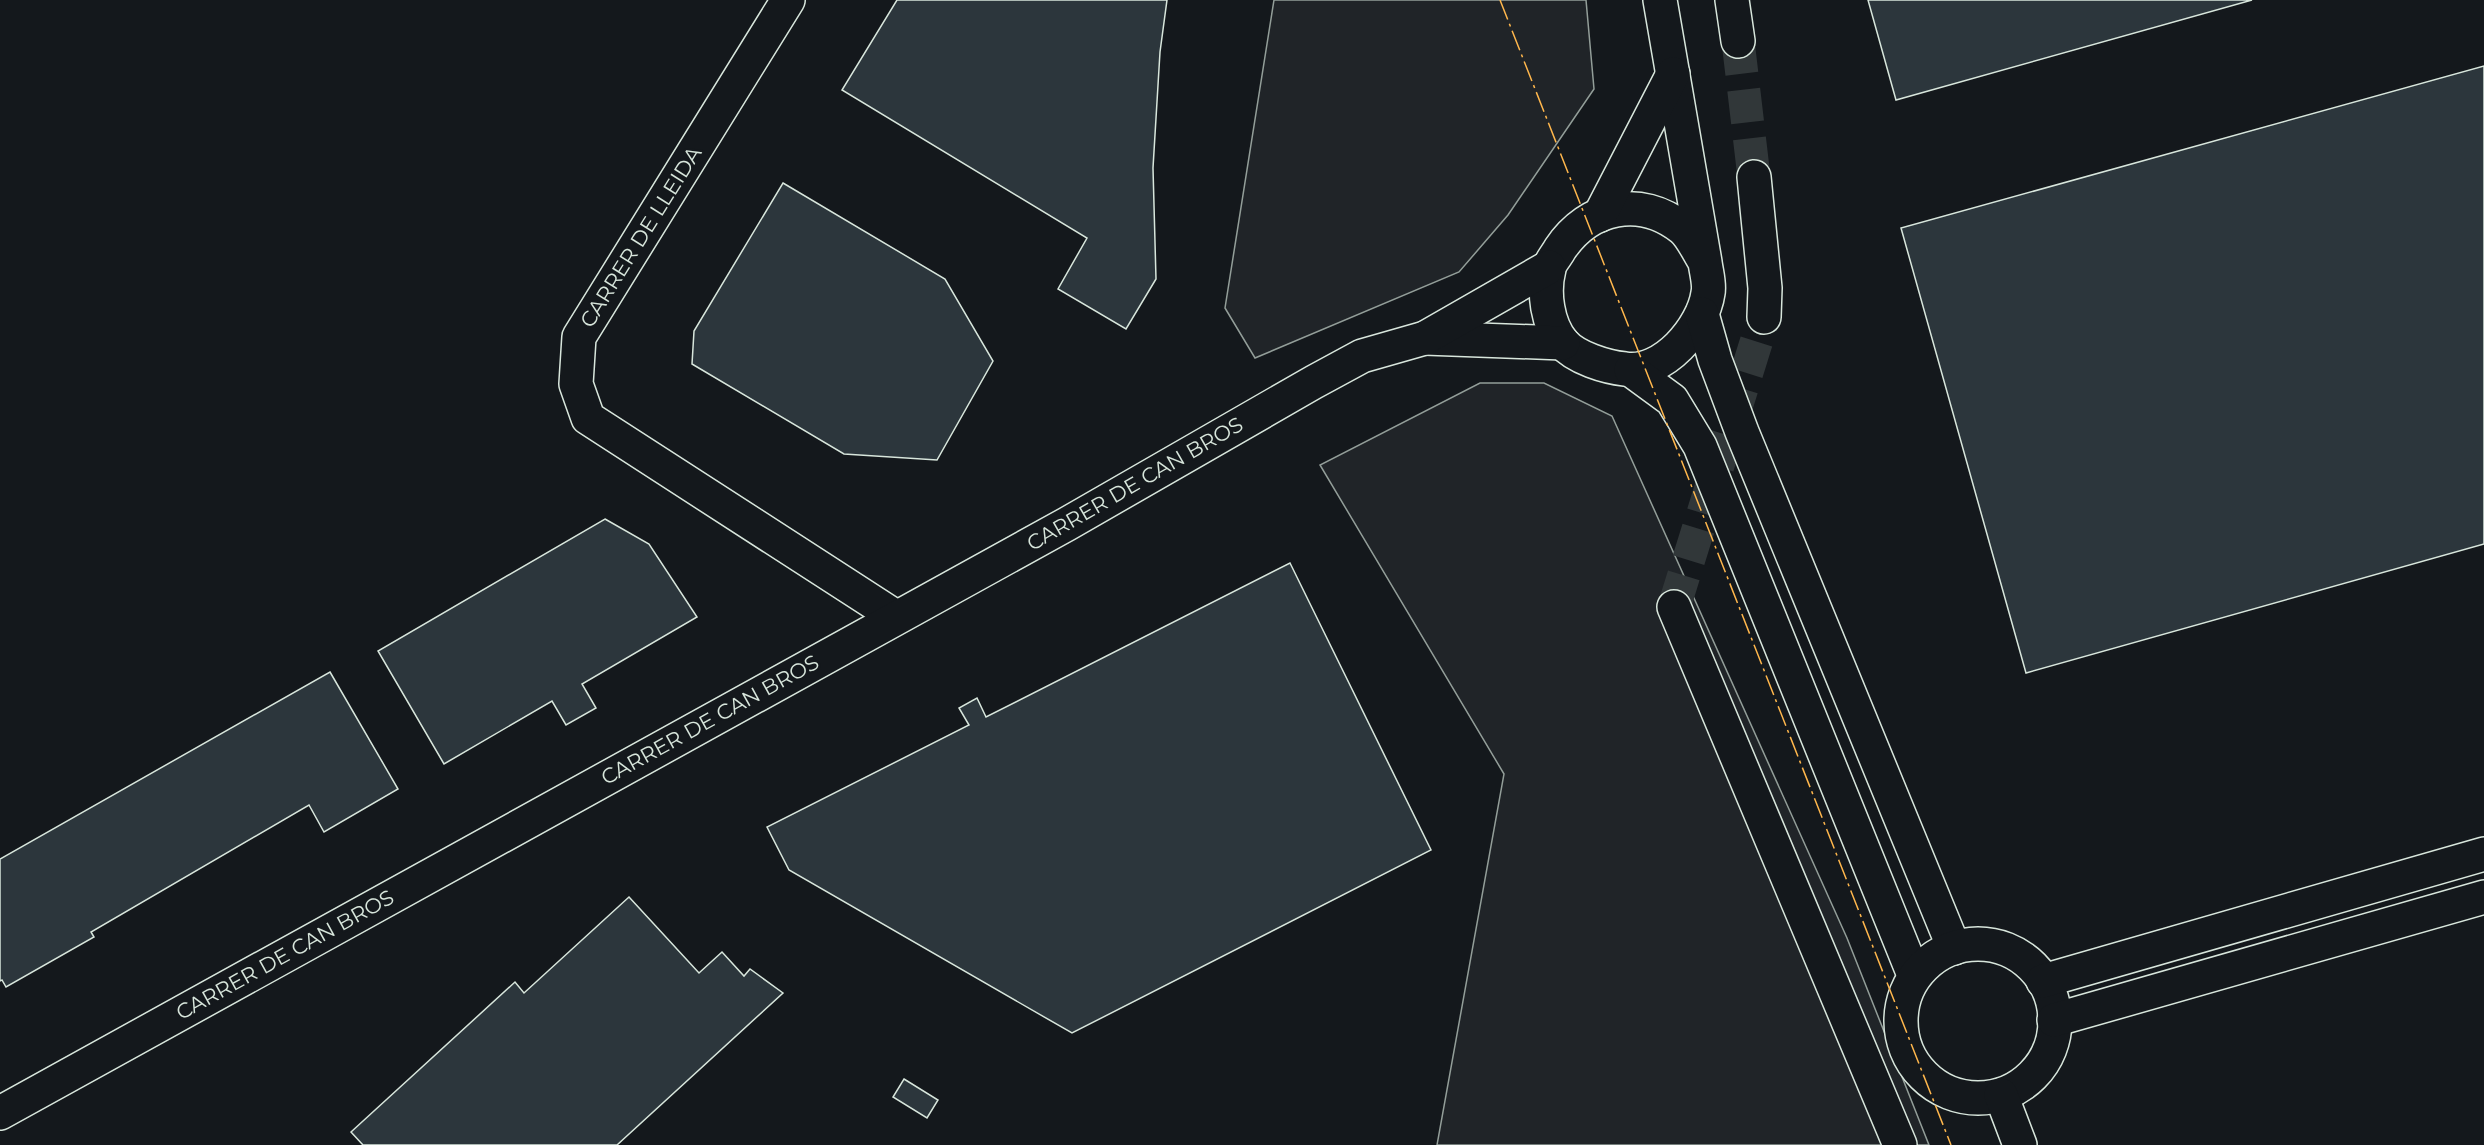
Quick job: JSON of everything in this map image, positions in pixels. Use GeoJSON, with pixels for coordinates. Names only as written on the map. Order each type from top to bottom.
{"type":"FeatureCollection","features":[{"type":"Feature","properties":{"kind":"street","name":"CARRER DE LLEIDA"},"geometry":{"type":"LineString","coordinates":[[788,0],[579,337],[576,384],[588,418],[896,617]]}},
{"type":"Feature","properties":{"kind":"street"},"geometry":{"type":"LineString","coordinates":[[1660,0],[1705,262],[1709,291],[1702,314],[1676,351],[1654,363],[1631,370],[1607,367],[1586,358],[1563,343],[1551,319],[1546,303],[1549,267],[1572,232],[1600,215],[1629,208],[1657,213],[1684,229],[1705,262]]}},
{"type":"Feature","properties":{"kind":"street"},"geometry":{"type":"LineString","coordinates":[[1732,0],[1738,41]]}},
{"type":"Feature","properties":{"kind":"street"},"geometry":{"type":"LineString","coordinates":[[1600,215],[1673,74]]}},
{"type":"Feature","properties":{"kind":"street"},"geometry":{"type":"LineString","coordinates":[[1754,177],[1765,288],[1764,317]]}},
{"type":"Feature","properties":{"kind":"street","name":"CARRER DE CAN BROS"},"geometry":{"type":"LineString","coordinates":[[0,1113],[1067,524],[1362,356],[1425,338],[1549,267]]}},
{"type":"Feature","properties":{"kind":"street"},"geometry":{"type":"LineString","coordinates":[[1702,314],[1715,360],[1742,432],[1954,948]]}},
{"type":"Feature","properties":{"kind":"street","name":"CARRER DE CAN BROS"},"geometry":{"type":"LineString","coordinates":[[1425,338],[1563,343]]}},
{"type":"Feature","properties":{"kind":"street"},"geometry":{"type":"LineString","coordinates":[[1631,370],[1671,400],[1700,446],[1914,975]]}},
{"type":"Feature","properties":{"kind":"street"},"geometry":{"type":"LineString","coordinates":[[1674,607],[1900,1145]]}},
{"type":"Feature","properties":{"kind":"street"},"geometry":{"type":"LineString","coordinates":[[2043,981],[2484,854]]}},
{"type":"Feature","properties":{"kind":"street"},"geometry":{"type":"LineString","coordinates":[[2054,1020],[2484,897]]}},
{"type":"Feature","properties":{"kind":"street"},"geometry":{"type":"LineString","coordinates":[[1984,944],[2006,949],[2028,962],[2043,981],[2053,1004],[2054,1020],[2048,1053],[2037,1071],[2020,1085],[2001,1095],[1980,1098],[1958,1095],[1937,1086],[1919,1071],[1907,1052],[1901,1030],[1902,1007],[1914,975],[1940,953],[1954,948],[1984,944]]}},
{"type":"Feature","properties":{"kind":"street"},"geometry":{"type":"LineString","coordinates":[[2001,1095],[2020,1145]]}},
{"type":"Feature","properties":{"kind":"shaded area"},"geometry":{"type":"Polygon","coordinates":[[[1274,0],[1586,0],[1594,89],[1508,215],[1459,272],[1255,358],[1225,308],[1274,0]]]}},
{"type":"Feature","properties":{"kind":"shaded area"},"geometry":{"type":"Polygon","coordinates":[[[1480,383],[1544,383],[1612,416],[1847,938],[1929,1145],[1437,1145],[1504,774],[1320,465],[1480,383]]]}},
{"type":"Feature","properties":{"kind":"building"},"geometry":{"type":"Polygon","coordinates":[[[897,0],[1167,0],[1160,52],[1153,168],[1156,279],[1126,329],[1058,289],[1087,238],[842,90],[897,0]]]}},
{"type":"Feature","properties":{"kind":"building"},"geometry":{"type":"Polygon","coordinates":[[[1868,0],[2252,0],[1896,100],[1868,0]]]}},
{"type":"Feature","properties":{"kind":"building"},"geometry":{"type":"Polygon","coordinates":[[[2484,66],[2484,544],[2026,673],[1901,228],[2484,66]]]}},
{"type":"Feature","properties":{"kind":"building"},"geometry":{"type":"Polygon","coordinates":[[[783,183],[945,279],[993,361],[937,460],[844,454],[692,364],[694,331],[783,183]]]}},
{"type":"Feature","properties":{"kind":"building"},"geometry":{"type":"Polygon","coordinates":[[[605,519],[649,544],[697,617],[582,684],[596,708],[566,725],[552,701],[444,764],[378,651],[605,519]]]}},
{"type":"Feature","properties":{"kind":"building"},"geometry":{"type":"Polygon","coordinates":[[[1290,563],[1431,850],[1072,1033],[789,870],[767,827],[969,725],[959,708],[977,698],[986,717],[1290,563]]]}},
{"type":"Feature","properties":{"kind":"building"},"geometry":{"type":"Polygon","coordinates":[[[330,672],[398,789],[324,832],[309,805],[91,932],[94,937],[6,987],[2,980],[0,981],[0,859],[330,672]]]}},
{"type":"Feature","properties":{"kind":"building"},"geometry":{"type":"Polygon","coordinates":[[[629,897],[699,973],[722,952],[744,976],[750,969],[783,993],[617,1145],[363,1145],[351,1132],[515,982],[524,993],[629,897]]]}},
{"type":"Feature","properties":{"kind":"building"},"geometry":{"type":"Polygon","coordinates":[[[904,1079],[938,1100],[927,1118],[893,1097],[904,1079]]]}},
{"type":"Feature","properties":{"kind":"tunnel"},"geometry":{"type":"LineString","coordinates":[[1738,41],[1754,177]]}},
{"type":"Feature","properties":{"kind":"tunnel"},"geometry":{"type":"LineString","coordinates":[[1674,607],[1764,317]]}},
{"type":"Feature","properties":{"kind":"power"},"geometry":{"type":"LineString","coordinates":[[1500,0],[1951,1145]]}}]}
